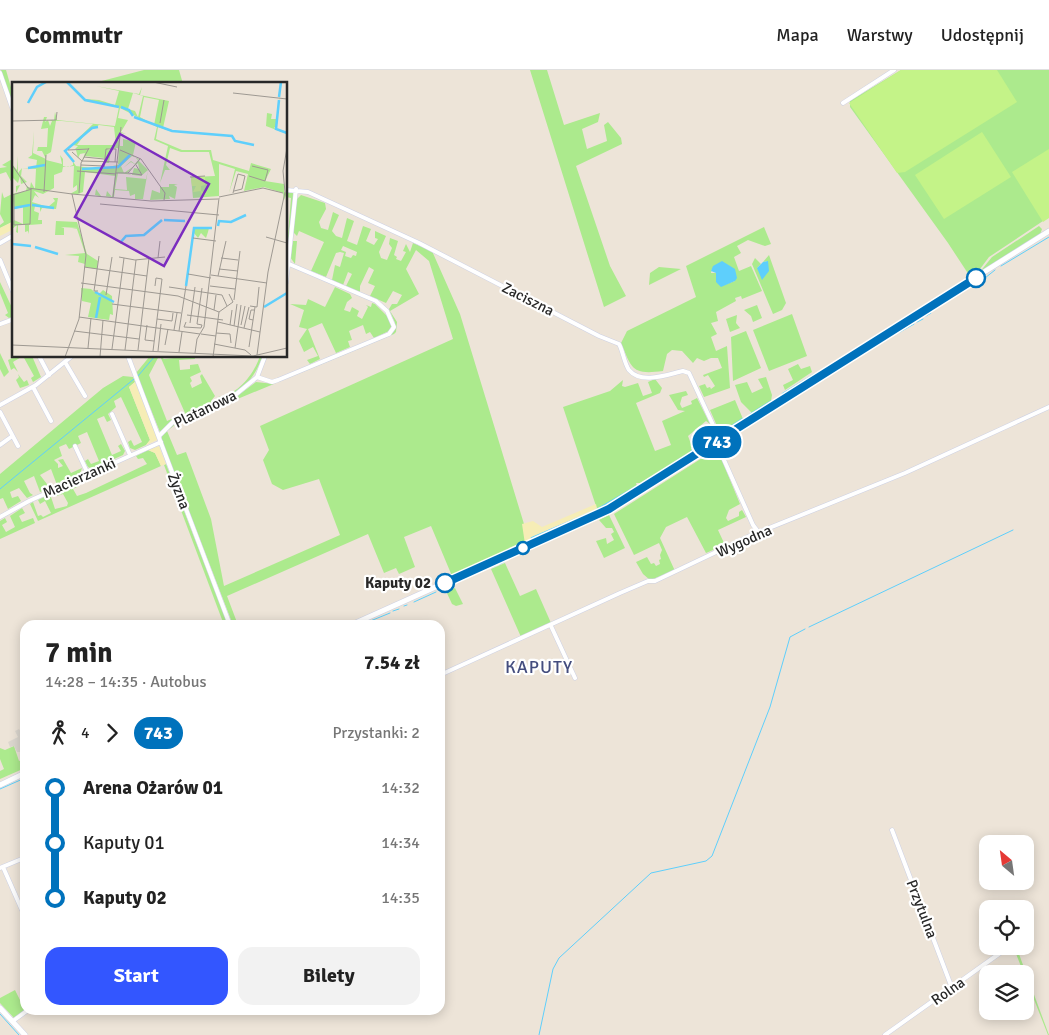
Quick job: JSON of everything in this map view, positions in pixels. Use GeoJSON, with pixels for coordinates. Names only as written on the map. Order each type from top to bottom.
{"type":"FeatureCollection","features":[{"type":"Feature","properties":{"kind":"street"},"geometry":{"type":"LineString","coordinates":[[843,103],[894,70]]}},
{"type":"Feature","properties":{"kind":"street"},"geometry":{"type":"LineString","coordinates":[[0,73],[12,107]]}},
{"type":"Feature","properties":{"kind":"street"},"geometry":{"type":"LineString","coordinates":[[288,270],[296,189]]}},
{"type":"Feature","properties":{"kind":"street","name":"Zaciszna"},"geometry":{"type":"LineString","coordinates":[[288,190],[296,189],[308,192],[418,243],[599,336],[619,344],[629,370],[638,376],[647,378],[683,371],[689,373],[718,441]]}},
{"type":"Feature","properties":{"kind":"street"},"geometry":{"type":"LineString","coordinates":[[362,620],[609,509],[1049,231]]}},
{"type":"Feature","properties":{"kind":"street"},"geometry":{"type":"LineString","coordinates":[[0,243],[12,235]]}},
{"type":"Feature","properties":{"kind":"street"},"geometry":{"type":"LineString","coordinates":[[0,260],[12,289]]}},
{"type":"Feature","properties":{"kind":"street"},"geometry":{"type":"LineString","coordinates":[[257,377],[272,382],[278,380],[388,334],[394,326],[387,311],[376,301],[289,264]]}},
{"type":"Feature","properties":{"kind":"street"},"geometry":{"type":"LineString","coordinates":[[0,324],[12,320]]}},
{"type":"Feature","properties":{"kind":"street"},"geometry":{"type":"LineString","coordinates":[[40,358],[49,375]]}},
{"type":"Feature","properties":{"kind":"street"},"geometry":{"type":"LineString","coordinates":[[0,405],[33,387],[70,358]]}},
{"type":"Feature","properties":{"kind":"street","name":"Żyzna"},"geometry":{"type":"LineString","coordinates":[[129,358],[228,620]]}},
{"type":"Feature","properties":{"kind":"street","name":"Platanowa"},"geometry":{"type":"LineString","coordinates":[[159,436],[173,422],[234,396],[257,377],[264,358]]}},
{"type":"Feature","properties":{"kind":"street"},"geometry":{"type":"LineString","coordinates":[[65,362],[85,396]]}},
{"type":"Feature","properties":{"kind":"street"},"geometry":{"type":"LineString","coordinates":[[33,387],[51,421]]}},
{"type":"Feature","properties":{"kind":"street","name":"Wygodna"},"geometry":{"type":"LineString","coordinates":[[445,673],[551,626],[620,592],[648,581],[655,581],[759,533],[905,473],[1049,407]]}},
{"type":"Feature","properties":{"kind":"street"},"geometry":{"type":"LineString","coordinates":[[0,412],[18,446]]}},
{"type":"Feature","properties":{"kind":"street"},"geometry":{"type":"LineString","coordinates":[[112,414],[130,455]]}},
{"type":"Feature","properties":{"kind":"street"},"geometry":{"type":"LineString","coordinates":[[0,445],[12,436]]}},
{"type":"Feature","properties":{"kind":"street"},"geometry":{"type":"LineString","coordinates":[[718,441],[753,525],[759,533]]}},
{"type":"Feature","properties":{"kind":"street","name":"Macierzanki"},"geometry":{"type":"LineString","coordinates":[[0,517],[29,501],[160,442]]}},
{"type":"Feature","properties":{"kind":"street"},"geometry":{"type":"LineString","coordinates":[[75,446],[88,474]]}},
{"type":"Feature","properties":{"kind":"street"},"geometry":{"type":"LineString","coordinates":[[551,626],[574,678]]}},
{"type":"Feature","properties":{"kind":"street"},"geometry":{"type":"LineString","coordinates":[[0,784],[20,775]]}},
{"type":"Feature","properties":{"kind":"street","name":"Przytulna"},"geometry":{"type":"LineString","coordinates":[[892,830],[952,988]]}},
{"type":"Feature","properties":{"kind":"street"},"geometry":{"type":"LineString","coordinates":[[20,860],[2,867],[20,905]]}},
{"type":"Feature","properties":{"kind":"street","name":"Rolna"},"geometry":{"type":"LineString","coordinates":[[885,1035],[998,955]]}},
{"type":"Feature","properties":{"kind":"street"},"geometry":{"type":"LineString","coordinates":[[0,1008],[25,1035]]}},
{"type":"Feature","properties":{"kind":"street"},"geometry":{"type":"LineString","coordinates":[[13,1021],[21,1015]]}},
{"type":"Feature","properties":{"kind":"green space"},"geometry":{"type":"Polygon","coordinates":[[[1,70],[6,70],[12,91],[12,103],[1,70]]]}},
{"type":"Feature","properties":{"kind":"green space"},"geometry":{"type":"Polygon","coordinates":[[[144,70],[179,70],[182,82],[98,82],[144,70]]]}},
{"type":"Feature","properties":{"kind":"green space"},"geometry":{"type":"Polygon","coordinates":[[[530,70],[547,70],[564,125],[600,113],[598,122],[582,129],[587,149],[607,141],[604,125],[608,122],[621,138],[622,144],[576,166],[610,266],[626,296],[604,307],[530,70]]]}},
{"type":"Feature","properties":{"kind":"green space"},"geometry":{"type":"Polygon","coordinates":[[[901,70],[1049,70],[1049,217],[989,257],[980,269],[969,275],[850,107],[850,101],[901,70]]]}},
{"type":"Feature","properties":{"kind":"green space"},"geometry":{"type":"Polygon","coordinates":[[[901,70],[997,70],[1017,102],[905,172],[897,173],[849,103],[901,70]]]}},
{"type":"Feature","properties":{"kind":"green space"},"geometry":{"type":"Polygon","coordinates":[[[982,132],[1011,177],[944,219],[915,175],[982,132]]]}},
{"type":"Feature","properties":{"kind":"green space"},"geometry":{"type":"Polygon","coordinates":[[[1049,149],[1049,218],[1043,222],[1012,172],[1049,149]]]}},
{"type":"Feature","properties":{"kind":"green space"},"geometry":{"type":"Polygon","coordinates":[[[12,159],[12,182],[6,172],[0,174],[0,168],[7,167],[2,165],[12,159]]]}},
{"type":"Feature","properties":{"kind":"green space"},"geometry":{"type":"Polygon","coordinates":[[[2,192],[4,198],[12,194],[12,222],[0,228],[0,225],[4,222],[0,214],[2,192]]]}},
{"type":"Feature","properties":{"kind":"green space"},"geometry":{"type":"Polygon","coordinates":[[[288,192],[293,193],[294,196],[288,245],[288,236],[291,198],[288,197],[288,192]]]}},
{"type":"Feature","properties":{"kind":"green space"},"geometry":{"type":"Polygon","coordinates":[[[301,195],[325,203],[326,209],[319,222],[321,228],[328,230],[333,212],[339,215],[332,231],[336,236],[342,238],[347,218],[354,221],[347,241],[357,245],[363,226],[371,229],[366,241],[374,245],[378,239],[375,238],[375,231],[386,236],[379,252],[381,258],[387,260],[392,248],[389,244],[390,238],[398,241],[394,255],[397,257],[396,259],[401,261],[406,252],[403,251],[406,244],[410,252],[413,243],[432,251],[460,314],[524,524],[526,542],[452,576],[431,526],[404,537],[415,567],[399,574],[396,568],[384,573],[368,534],[227,596],[236,620],[231,620],[162,441],[162,435],[175,424],[236,397],[256,382],[274,384],[175,425],[167,431],[177,455],[186,452],[211,519],[224,586],[340,535],[319,479],[283,490],[272,484],[263,460],[269,450],[260,426],[453,339],[429,261],[416,250],[406,269],[419,294],[390,311],[397,322],[396,332],[394,334],[294,376],[390,335],[394,331],[395,323],[389,309],[392,304],[397,304],[402,295],[393,291],[386,303],[370,296],[375,286],[368,283],[374,270],[369,267],[360,286],[360,292],[346,286],[352,274],[348,272],[343,285],[332,280],[335,265],[340,267],[344,253],[336,253],[326,277],[311,271],[324,242],[299,231],[297,236],[293,232],[296,200],[301,195]],[[343,246],[341,250],[346,252],[345,256],[351,258],[353,255],[356,256],[357,252],[343,246]]]}},
{"type":"Feature","properties":{"kind":"green space"},"geometry":{"type":"Polygon","coordinates":[[[1039,226],[1042,229],[1040,235],[979,273],[992,257],[1039,226]]]}},
{"type":"Feature","properties":{"kind":"green space"},"geometry":{"type":"Polygon","coordinates":[[[764,227],[771,244],[765,246],[748,240],[737,246],[741,253],[734,257],[739,271],[751,266],[762,291],[742,299],[741,296],[735,298],[736,301],[716,312],[718,321],[711,323],[717,334],[711,337],[716,351],[727,346],[730,388],[704,397],[699,386],[705,384],[707,388],[710,387],[711,389],[715,386],[708,375],[704,377],[703,375],[722,368],[718,358],[704,361],[697,358],[693,363],[682,351],[672,350],[667,354],[663,371],[645,372],[639,371],[631,364],[621,343],[627,331],[696,297],[686,266],[764,227]],[[712,269],[711,273],[716,273],[721,286],[735,281],[712,269]]]}},
{"type":"Feature","properties":{"kind":"green space"},"geometry":{"type":"Polygon","coordinates":[[[293,241],[297,241],[295,264],[290,257],[293,241]]]}},
{"type":"Feature","properties":{"kind":"green space"},"geometry":{"type":"Polygon","coordinates":[[[769,255],[786,303],[782,310],[773,314],[752,264],[755,258],[761,264],[757,268],[768,261],[763,262],[769,255]]]}},
{"type":"Feature","properties":{"kind":"green space"},"geometry":{"type":"Polygon","coordinates":[[[659,267],[681,269],[649,285],[650,273],[659,267]]]}},
{"type":"Feature","properties":{"kind":"green space"},"geometry":{"type":"Polygon","coordinates":[[[0,282],[12,308],[12,317],[9,318],[5,315],[8,313],[0,293],[0,282]]]}},
{"type":"Feature","properties":{"kind":"green space"},"geometry":{"type":"Polygon","coordinates":[[[335,287],[350,294],[352,298],[347,302],[344,310],[350,312],[352,307],[359,311],[357,316],[362,319],[368,307],[366,305],[371,307],[372,303],[389,318],[392,325],[389,331],[374,338],[370,332],[366,334],[363,325],[349,331],[352,340],[348,341],[350,347],[336,353],[322,323],[308,329],[320,359],[310,364],[307,360],[318,356],[313,347],[304,352],[299,341],[307,329],[299,327],[304,310],[290,304],[306,305],[308,299],[325,307],[335,287]]]}},
{"type":"Feature","properties":{"kind":"green space"},"geometry":{"type":"Polygon","coordinates":[[[757,305],[762,318],[753,322],[751,316],[744,310],[757,305]]]}},
{"type":"Feature","properties":{"kind":"green space"},"geometry":{"type":"Polygon","coordinates":[[[792,314],[807,356],[769,371],[753,330],[792,314]]]}},
{"type":"Feature","properties":{"kind":"green space"},"geometry":{"type":"Polygon","coordinates":[[[737,315],[736,323],[740,328],[730,332],[726,319],[737,315]]]}},
{"type":"Feature","properties":{"kind":"green space"},"geometry":{"type":"Polygon","coordinates":[[[746,331],[761,368],[733,381],[731,337],[746,331]]]}},
{"type":"Feature","properties":{"kind":"green space"},"geometry":{"type":"Polygon","coordinates":[[[0,353],[9,372],[4,377],[0,369],[0,353]]]}},
{"type":"Feature","properties":{"kind":"green space"},"geometry":{"type":"Polygon","coordinates":[[[20,358],[13,362],[18,372],[14,368],[11,370],[8,360],[20,358]]]}},
{"type":"Feature","properties":{"kind":"green space"},"geometry":{"type":"Polygon","coordinates":[[[24,358],[33,358],[41,377],[33,382],[31,378],[34,376],[24,358]]]}},
{"type":"Feature","properties":{"kind":"green space"},"geometry":{"type":"Polygon","coordinates":[[[148,358],[158,358],[149,375],[167,421],[185,413],[161,358],[195,358],[179,360],[180,370],[190,369],[190,365],[198,364],[201,372],[190,377],[192,381],[190,383],[192,388],[202,383],[200,376],[202,374],[215,396],[211,401],[213,403],[168,424],[160,432],[136,373],[148,358]]]}},
{"type":"Feature","properties":{"kind":"green space"},"geometry":{"type":"Polygon","coordinates":[[[259,358],[262,358],[252,377],[242,388],[221,400],[218,397],[238,388],[254,370],[259,358]]]}},
{"type":"Feature","properties":{"kind":"green space"},"geometry":{"type":"Polygon","coordinates":[[[798,364],[801,369],[810,366],[812,372],[785,390],[783,385],[793,380],[788,369],[798,364]]]}},
{"type":"Feature","properties":{"kind":"green space"},"geometry":{"type":"Polygon","coordinates":[[[18,374],[24,382],[27,380],[29,385],[20,388],[16,380],[19,377],[18,374]]]}},
{"type":"Feature","properties":{"kind":"green space"},"geometry":{"type":"Polygon","coordinates":[[[123,376],[133,377],[135,382],[129,387],[150,440],[146,445],[135,450],[130,448],[128,442],[131,440],[134,446],[142,442],[121,397],[114,401],[116,407],[108,414],[111,420],[107,422],[104,416],[97,419],[112,455],[121,451],[118,446],[121,444],[125,451],[123,455],[92,469],[88,467],[85,461],[88,459],[91,464],[99,461],[87,432],[78,436],[81,443],[69,449],[66,444],[59,447],[62,456],[54,460],[58,464],[58,468],[63,466],[58,460],[63,459],[71,473],[82,468],[80,474],[57,485],[51,469],[40,475],[50,488],[40,492],[34,476],[24,481],[33,495],[27,498],[19,488],[10,492],[12,498],[18,496],[21,501],[8,509],[3,498],[0,499],[0,474],[103,388],[123,376]]]}},
{"type":"Feature","properties":{"kind":"green space"},"geometry":{"type":"Polygon","coordinates":[[[766,377],[772,395],[771,401],[752,413],[741,402],[735,385],[747,382],[752,393],[763,388],[758,379],[766,377]]]}},
{"type":"Feature","properties":{"kind":"green space"},"geometry":{"type":"Polygon","coordinates":[[[655,379],[662,388],[660,393],[636,403],[655,451],[671,445],[662,421],[685,411],[678,410],[669,395],[686,391],[688,395],[682,397],[680,404],[682,408],[692,404],[691,401],[697,398],[710,424],[706,421],[688,436],[691,444],[710,429],[713,438],[697,449],[691,448],[693,454],[661,474],[659,472],[640,483],[636,483],[637,486],[597,509],[563,407],[610,391],[623,380],[622,386],[625,387],[638,383],[643,396],[652,393],[648,382],[655,379]]]}},
{"type":"Feature","properties":{"kind":"green space"},"geometry":{"type":"Polygon","coordinates":[[[735,400],[743,419],[724,431],[717,426],[710,410],[735,400]]]}},
{"type":"Feature","properties":{"kind":"green space"},"geometry":{"type":"Polygon","coordinates":[[[148,450],[155,453],[161,466],[38,521],[30,504],[33,502],[38,516],[41,515],[43,517],[51,513],[45,501],[40,504],[38,500],[50,494],[55,509],[67,506],[68,503],[63,494],[56,496],[55,492],[77,482],[79,486],[73,489],[77,496],[86,493],[147,464],[143,458],[138,459],[136,456],[148,450]]]}},
{"type":"Feature","properties":{"kind":"green space"},"geometry":{"type":"Polygon","coordinates":[[[710,453],[719,453],[740,504],[729,510],[726,518],[728,521],[739,516],[739,512],[742,510],[746,517],[718,530],[725,545],[706,553],[687,517],[666,527],[660,538],[675,571],[650,580],[643,574],[636,562],[647,557],[651,564],[654,563],[656,566],[660,564],[659,560],[661,559],[662,550],[659,543],[634,555],[614,514],[710,453]]]}},
{"type":"Feature","properties":{"kind":"green space"},"geometry":{"type":"Polygon","coordinates":[[[166,464],[226,620],[222,620],[164,465],[166,464]]]}},
{"type":"Feature","properties":{"kind":"green space"},"geometry":{"type":"Polygon","coordinates":[[[22,508],[25,513],[19,516],[22,522],[33,518],[35,523],[0,539],[0,521],[5,518],[7,522],[2,525],[6,532],[15,527],[10,516],[22,508]]]}},
{"type":"Feature","properties":{"kind":"green space"},"geometry":{"type":"Polygon","coordinates":[[[609,515],[625,548],[604,558],[596,541],[606,538],[607,544],[614,540],[611,534],[614,532],[612,528],[606,528],[599,520],[609,515]]]}},
{"type":"Feature","properties":{"kind":"green space"},"geometry":{"type":"Polygon","coordinates":[[[505,563],[520,596],[536,589],[551,623],[521,637],[491,569],[505,563]]]}},
{"type":"Feature","properties":{"kind":"green space"},"geometry":{"type":"Polygon","coordinates":[[[455,588],[463,604],[456,606],[452,604],[446,591],[455,588]]]}},
{"type":"Feature","properties":{"kind":"green space"},"geometry":{"type":"Polygon","coordinates":[[[14,746],[20,760],[20,770],[0,779],[0,771],[4,769],[0,759],[0,748],[5,750],[14,746]]]}},
{"type":"Feature","properties":{"kind":"green space"},"geometry":{"type":"Polygon","coordinates":[[[1017,955],[1019,955],[1023,965],[1020,965],[1017,955]]]}},
{"type":"Feature","properties":{"kind":"green space"},"geometry":{"type":"Polygon","coordinates":[[[15,990],[20,1000],[20,1014],[14,1018],[0,1003],[0,998],[15,990]]]}},
{"type":"Feature","properties":{"kind":"green space"},"geometry":{"type":"Polygon","coordinates":[[[1034,995],[1049,1035],[1034,999],[1034,995]]]}},
{"type":"Feature","properties":{"kind":"sand"},"geometry":{"type":"Polygon","coordinates":[[[12,222],[12,230],[0,236],[0,228],[12,222]]]}},
{"type":"Feature","properties":{"kind":"sand"},"geometry":{"type":"Polygon","coordinates":[[[135,382],[157,437],[157,440],[146,445],[150,440],[129,387],[135,382]]]}},
{"type":"Feature","properties":{"kind":"sand"},"geometry":{"type":"Polygon","coordinates":[[[159,446],[166,464],[161,466],[155,453],[148,450],[159,446]]]}},
{"type":"Feature","properties":{"kind":"sand"},"geometry":{"type":"Polygon","coordinates":[[[596,504],[597,509],[547,530],[546,533],[525,544],[522,524],[533,521],[542,527],[596,504]]]}},
{"type":"Feature","properties":{"kind":"shaded area"},"geometry":{"type":"Polygon","coordinates":[[[19,729],[20,730],[20,752],[17,752],[14,746],[10,747],[8,742],[18,737],[15,731],[19,729]]]}},
{"type":"Feature","properties":{"kind":"water"},"geometry":{"type":"Polygon","coordinates":[[[722,261],[735,269],[737,278],[735,281],[721,287],[716,282],[716,273],[711,271],[713,266],[722,261]]]}},
{"type":"Feature","properties":{"kind":"water"},"geometry":{"type":"Polygon","coordinates":[[[768,261],[769,271],[762,280],[757,268],[763,262],[768,261]]]}},
{"type":"Feature","properties":{"kind":"waterway"},"geometry":{"type":"LineString","coordinates":[[1001,266],[1049,237]]}},
{"type":"Feature","properties":{"kind":"waterway"},"geometry":{"type":"LineString","coordinates":[[980,282],[995,270]]}},
{"type":"Feature","properties":{"kind":"waterway"},"geometry":{"type":"LineString","coordinates":[[926,316],[931,313]]}},
{"type":"Feature","properties":{"kind":"waterway"},"geometry":{"type":"LineString","coordinates":[[917,322],[923,319]]}},
{"type":"Feature","properties":{"kind":"waterway"},"geometry":{"type":"LineString","coordinates":[[900,332],[914,324]]}},
{"type":"Feature","properties":{"kind":"waterway"},"geometry":{"type":"LineString","coordinates":[[847,364],[883,342]]}},
{"type":"Feature","properties":{"kind":"waterway"},"geometry":{"type":"LineString","coordinates":[[138,376],[153,358]]}},
{"type":"Feature","properties":{"kind":"waterway"},"geometry":{"type":"LineString","coordinates":[[831,374],[841,368]]}},
{"type":"Feature","properties":{"kind":"waterway"},"geometry":{"type":"LineString","coordinates":[[784,395],[815,376]]}},
{"type":"Feature","properties":{"kind":"waterway"},"geometry":{"type":"LineString","coordinates":[[790,399],[826,377]]}},
{"type":"Feature","properties":{"kind":"waterway"},"geometry":{"type":"LineString","coordinates":[[0,489],[134,379]]}},
{"type":"Feature","properties":{"kind":"waterway"},"geometry":{"type":"LineString","coordinates":[[752,415],[771,403]]}},
{"type":"Feature","properties":{"kind":"waterway"},"geometry":{"type":"LineString","coordinates":[[719,444],[785,403]]}},
{"type":"Feature","properties":{"kind":"waterway"},"geometry":{"type":"LineString","coordinates":[[724,433],[742,421]]}},
{"type":"Feature","properties":{"kind":"waterway"},"geometry":{"type":"LineString","coordinates":[[692,453],[713,440]]}},
{"type":"Feature","properties":{"kind":"waterway"},"geometry":{"type":"LineString","coordinates":[[657,484],[716,447]]}},
{"type":"Feature","properties":{"kind":"waterway"},"geometry":{"type":"LineString","coordinates":[[642,485],[686,457]]}},
{"type":"Feature","properties":{"kind":"waterway"},"geometry":{"type":"LineString","coordinates":[[617,509],[652,487]]}},
{"type":"Feature","properties":{"kind":"waterway"},"geometry":{"type":"LineString","coordinates":[[533,539],[596,512],[637,488]]}},
{"type":"Feature","properties":{"kind":"waterway"},"geometry":{"type":"LineString","coordinates":[[548,541],[580,527]]}},
{"type":"Feature","properties":{"kind":"waterway"},"geometry":{"type":"LineString","coordinates":[[809,627],[1013,530]]}},
{"type":"Feature","properties":{"kind":"waterway"},"geometry":{"type":"LineString","coordinates":[[500,564],[504,562]]}},
{"type":"Feature","properties":{"kind":"waterway"},"geometry":{"type":"LineString","coordinates":[[414,602],[436,592]]}},
{"type":"Feature","properties":{"kind":"waterway"},"geometry":{"type":"LineString","coordinates":[[393,611],[399,609]]}},
{"type":"Feature","properties":{"kind":"waterway"},"geometry":{"type":"LineString","coordinates":[[373,620],[390,613]]}},
{"type":"Feature","properties":{"kind":"waterway"},"geometry":{"type":"LineString","coordinates":[[539,1035],[553,969],[559,958],[651,873],[706,861],[712,856],[770,707],[790,637],[805,629]]}},
{"type":"Feature","properties":{"kind":"waterway"},"geometry":{"type":"LineString","coordinates":[[0,789],[20,780]]}},
{"type":"Feature","properties":{"kind":"waterway"},"geometry":{"type":"LineString","coordinates":[[0,1014],[19,1035]]}},
{"type":"Feature","properties":{"kind":"bus line","name":"743"},"geometry":{"type":"LineString","coordinates":[[445,583],[609,509],[976,278]]}},
{"type":"Feature","properties":{"kind":"place","name":"Kaputy 02"},"geometry":{"type":"Point","coordinates":[445,583]}},
{"type":"Feature","properties":{"kind":"district","name":"KAPUTY"},"geometry":{"type":"Point","coordinates":[539,667]}}]}
